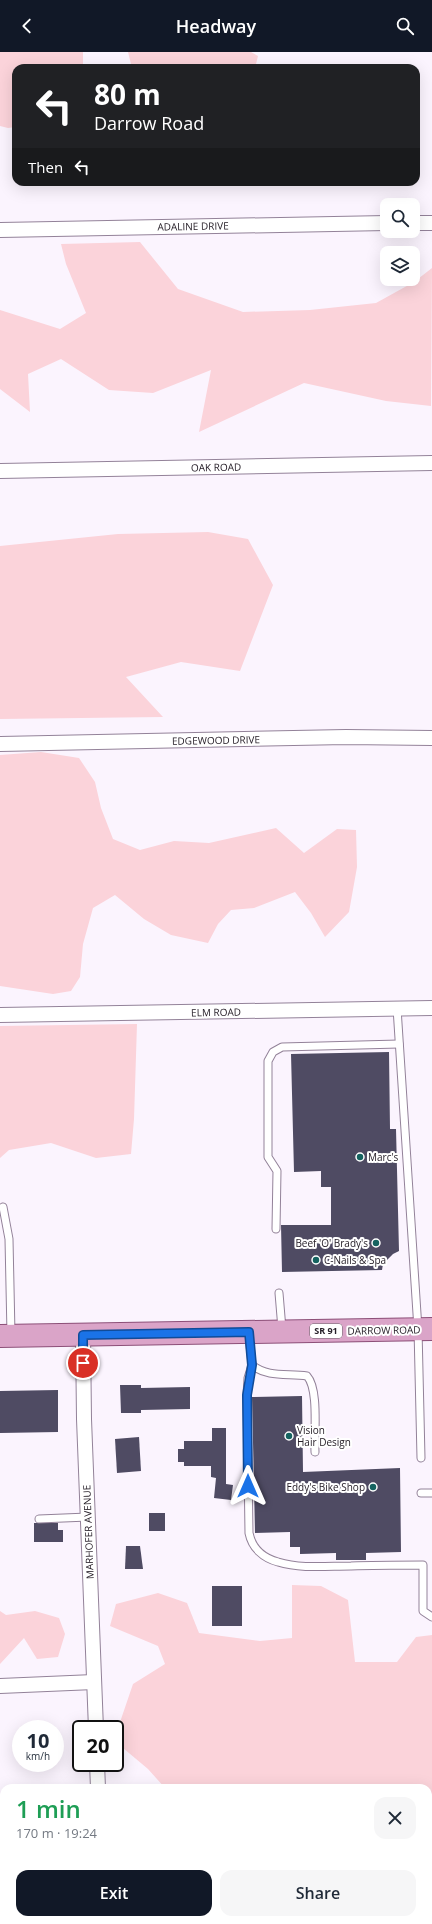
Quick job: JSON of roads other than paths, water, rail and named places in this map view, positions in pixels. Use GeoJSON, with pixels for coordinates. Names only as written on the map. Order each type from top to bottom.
{"type":"FeatureCollection","features":[{"type":"Feature","properties":{"kind":"main road","name":"DARROW ROAD"},"geometry":{"type":"LineString","coordinates":[[5,1336],[425,1329]]}},
{"type":"Feature","properties":{"kind":"street","name":"ADALINE DRIVE"},"geometry":{"type":"LineString","coordinates":[[0,230],[380,223]]}},
{"type":"Feature","properties":{"kind":"street"},"geometry":{"type":"LineString","coordinates":[[420,223],[432,223]]}},
{"type":"Feature","properties":{"kind":"street","name":"OAK ROAD"},"geometry":{"type":"LineString","coordinates":[[0,471],[432,463]]}},
{"type":"Feature","properties":{"kind":"street","name":"EDGEWOOD DRIVE"},"geometry":{"type":"LineString","coordinates":[[0,744],[338,738],[432,738]]}},
{"type":"Feature","properties":{"kind":"street","name":"ELM ROAD"},"geometry":{"type":"LineString","coordinates":[[0,1015],[432,1008]]}},
{"type":"Feature","properties":{"kind":"street","name":"MARHOFER AVENUE"},"geometry":{"type":"LineString","coordinates":[[83,1335],[96,1720]]}},
{"type":"Feature","properties":{"kind":"street"},"geometry":{"type":"LineString","coordinates":[[0,1686],[94,1682]]}},
{"type":"Feature","properties":{"kind":"street"},"geometry":{"type":"LineString","coordinates":[[97,1772],[98,1784]]}},
{"type":"Feature","properties":{"kind":"lane"},"geometry":{"type":"LineString","coordinates":[[397,1008],[425,1329],[421,1458]]}},
{"type":"Feature","properties":{"kind":"lane"},"geometry":{"type":"LineString","coordinates":[[276,1228],[277,1171],[268,1157],[268,1061],[270,1056],[273,1052],[282,1047],[399,1044]]}},
{"type":"Feature","properties":{"kind":"lane"},"geometry":{"type":"LineString","coordinates":[[3,1207],[10,1239],[5,1336]]}},
{"type":"Feature","properties":{"kind":"lane"},"geometry":{"type":"LineString","coordinates":[[279,1293],[282,1332]]}},
{"type":"Feature","properties":{"kind":"lane"},"geometry":{"type":"LineString","coordinates":[[249,1332],[252,1365],[248,1378],[247,1402],[249,1533],[252,1545],[267,1558],[292,1565],[423,1565],[423,1611],[432,1617]]}},
{"type":"Feature","properties":{"kind":"lane"},"geometry":{"type":"LineString","coordinates":[[252,1365],[258,1370],[270,1374],[307,1376],[312,1381],[314,1401],[314,1452]]}},
{"type":"Feature","properties":{"kind":"lane"},"geometry":{"type":"LineString","coordinates":[[421,1493],[432,1493]]}},
{"type":"Feature","properties":{"kind":"lane"},"geometry":{"type":"LineString","coordinates":[[38,1518],[88,1517]]}},
{"type":"Feature","properties":{"kind":"place","name":"Marc's"},"geometry":{"type":"Point","coordinates":[360,1157]}},
{"type":"Feature","properties":{"kind":"place","name":"Beef 'O' Brady's"},"geometry":{"type":"Point","coordinates":[376,1243]}},
{"type":"Feature","properties":{"kind":"place","name":"C-Nails & Spa"},"geometry":{"type":"Point","coordinates":[316,1260]}},
{"type":"Feature","properties":{"kind":"place","name":"Vision Hair Design"},"geometry":{"type":"Point","coordinates":[289,1436]}},
{"type":"Feature","properties":{"kind":"place","name":"Eddy's Bike Shop"},"geometry":{"type":"Point","coordinates":[373,1487]}}]}
